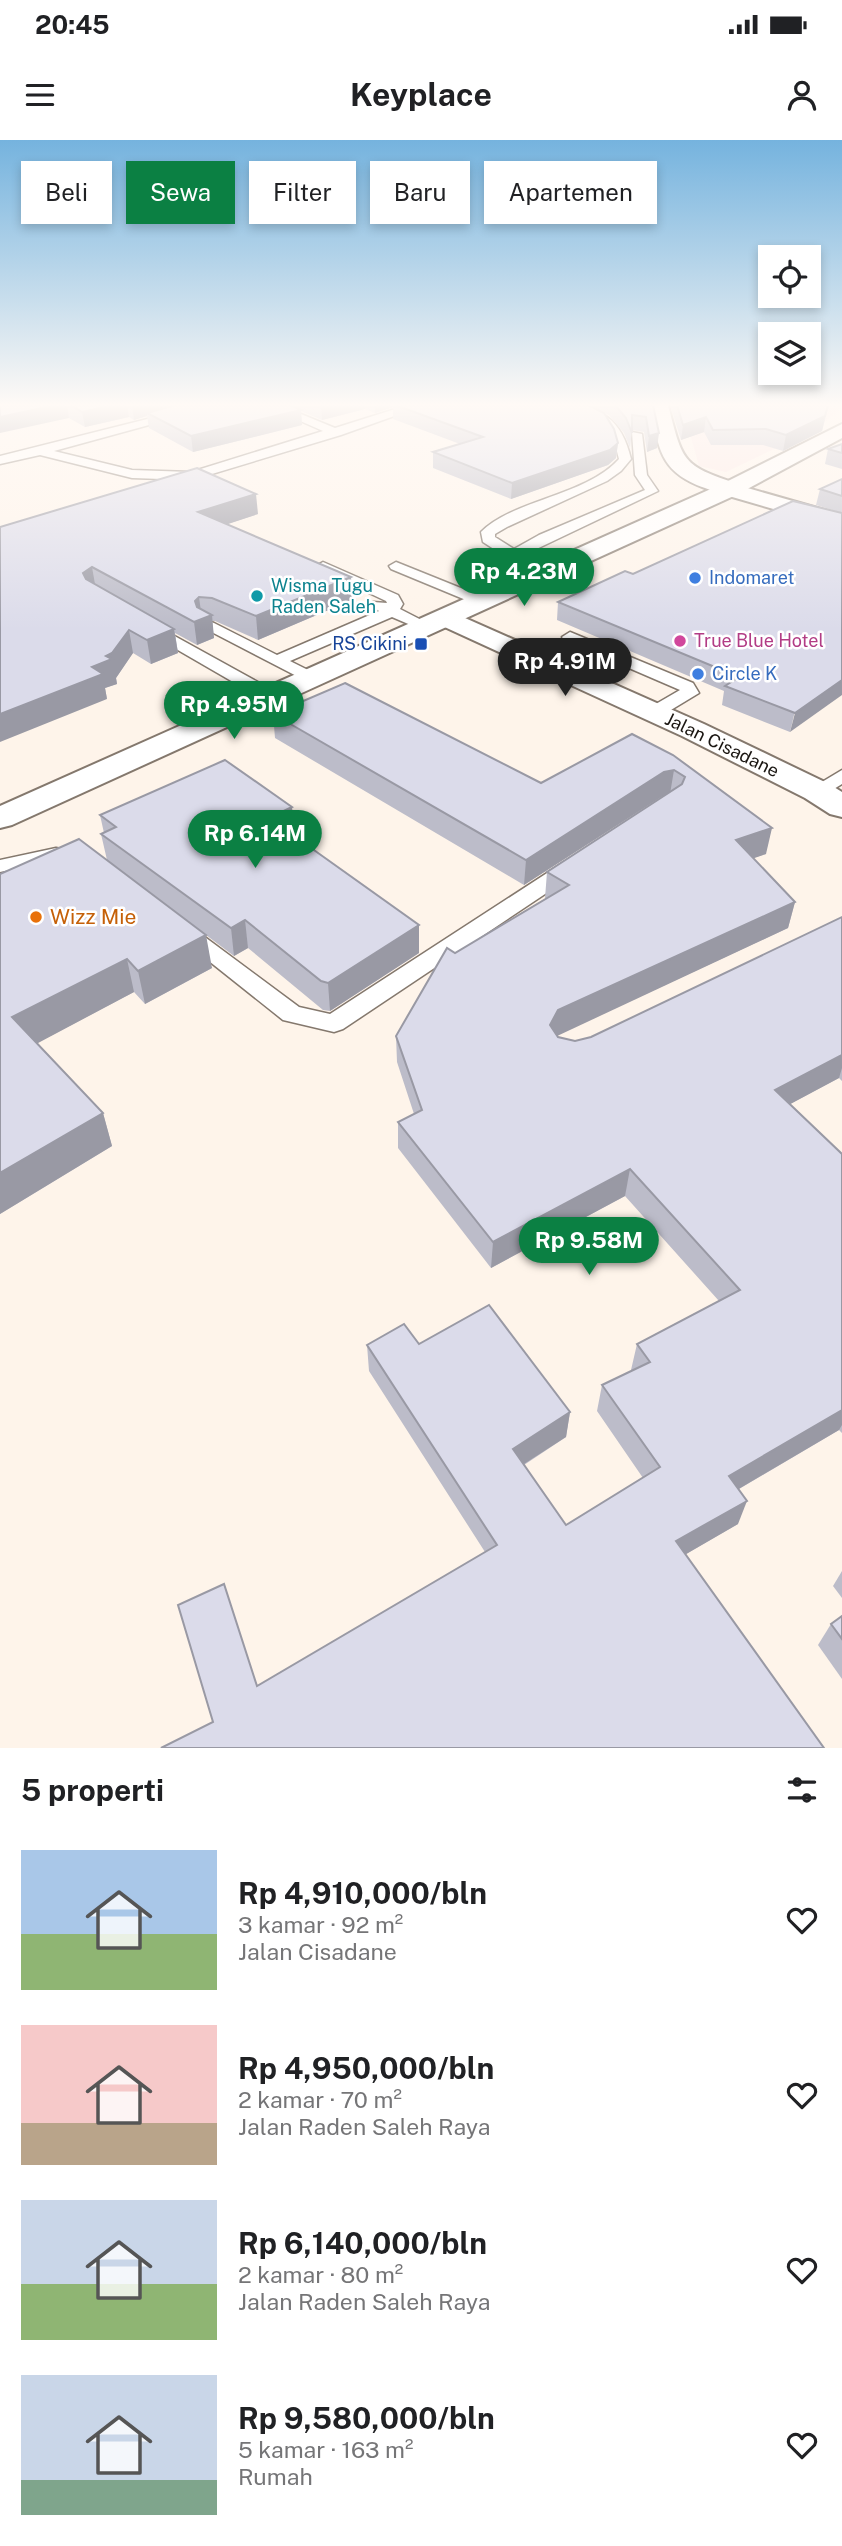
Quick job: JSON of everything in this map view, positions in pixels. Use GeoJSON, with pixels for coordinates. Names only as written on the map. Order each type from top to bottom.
{"type":"FeatureCollection","features":[{"type":"Feature","properties":{"kind":"main road"},"geometry":{"type":"LineString","coordinates":[[703,480],[842,522]]}},
{"type":"Feature","properties":{"kind":"main road"},"geometry":{"type":"LineString","coordinates":[[0,818],[748,480]]}},
{"type":"Feature","properties":{"kind":"main road","name":"Jalan Cisadane"},"geometry":{"type":"LineString","coordinates":[[437,622],[654,712],[834,791]]}},
{"type":"Feature","properties":{"kind":"lane"},"geometry":{"type":"LineString","coordinates":[[619,480],[652,491]]}},
{"type":"Feature","properties":{"kind":"lane"},"geometry":{"type":"LineString","coordinates":[[545,573],[488,539],[488,532],[528,510],[619,480]]}},
{"type":"Feature","properties":{"kind":"lane"},"geometry":{"type":"LineString","coordinates":[[644,480],[652,491]]}},
{"type":"Feature","properties":{"kind":"lane"},"geometry":{"type":"LineString","coordinates":[[519,559],[519,552],[544,538],[652,491]]}},
{"type":"Feature","properties":{"kind":"lane"},"geometry":{"type":"LineString","coordinates":[[277,661],[392,611],[395,604],[393,598],[306,559]]}},
{"type":"Feature","properties":{"kind":"lane"},"geometry":{"type":"LineString","coordinates":[[396,566],[483,602]]}},
{"type":"Feature","properties":{"kind":"lane"},"geometry":{"type":"LineString","coordinates":[[340,587],[392,611],[437,622]]}},
{"type":"Feature","properties":{"kind":"lane"},"geometry":{"type":"LineString","coordinates":[[132,617],[270,696]]}},
{"type":"Feature","properties":{"kind":"lane"},"geometry":{"type":"LineString","coordinates":[[208,626],[310,678]]}},
{"type":"Feature","properties":{"kind":"lane"},"geometry":{"type":"LineString","coordinates":[[570,637],[687,687],[690,693],[654,712]]}},
{"type":"Feature","properties":{"kind":"lane"},"geometry":{"type":"LineString","coordinates":[[0,866],[56,854],[86,858]]}},
{"type":"Feature","properties":{"kind":"lane"},"geometry":{"type":"LineString","coordinates":[[173,924],[292,1014],[334,1023],[588,856]]}},
{"type":"Feature","properties":{"kind":"building"},"geometry":{"type":"Polygon","coordinates":[[[157,480],[224,480],[256,494],[198,512],[351,577],[256,616],[212,598],[199,597],[195,601],[197,607],[212,615],[194,622],[92,567],[83,573],[86,579],[174,629],[147,640],[129,630],[112,653],[106,656],[112,659],[92,667],[103,674],[0,714],[0,527],[157,480]]]}},
{"type":"Feature","properties":{"kind":"building"},"geometry":{"type":"Polygon","coordinates":[[[840,480],[842,480],[842,496],[820,489],[840,480]]]}},
{"type":"Feature","properties":{"kind":"building"},"geometry":{"type":"Polygon","coordinates":[[[793,501],[842,513],[842,680],[795,713],[725,686],[739,677],[558,602],[625,571],[633,574],[793,501]]]}},
{"type":"Feature","properties":{"kind":"building"},"geometry":{"type":"Polygon","coordinates":[[[345,683],[541,783],[632,734],[673,755],[772,828],[736,840],[795,902],[558,1010],[550,1025],[558,1037],[575,1041],[591,1037],[842,917],[842,1055],[775,1090],[842,1154],[842,1410],[729,1476],[747,1501],[676,1541],[824,1748],[161,1748],[213,1722],[178,1605],[224,1584],[257,1686],[497,1545],[367,1345],[404,1324],[419,1344],[489,1305],[570,1412],[513,1449],[566,1525],[660,1467],[602,1385],[650,1362],[637,1344],[740,1290],[630,1169],[493,1242],[398,1122],[422,1110],[396,1036],[447,948],[455,953],[569,885],[547,872],[682,784],[685,777],[674,770],[664,772],[526,860],[273,714],[345,683]]]}},
{"type":"Feature","properties":{"kind":"building"},"geometry":{"type":"Polygon","coordinates":[[[225,760],[292,807],[269,818],[419,925],[328,983],[321,981],[245,920],[231,928],[101,834],[116,827],[100,815],[225,760]]]}},
{"type":"Feature","properties":{"kind":"building"},"geometry":{"type":"Polygon","coordinates":[[[79,839],[206,935],[138,971],[127,959],[12,1017],[103,1113],[0,1173],[0,874],[79,839]]]}},
{"type":"Feature","properties":{"kind":"building"},"geometry":{"type":"Polygon","coordinates":[[[842,1616],[842,1639],[831,1624],[842,1616]]]}},
{"type":"Feature","properties":{"kind":"place","name":"Indomaret"},"geometry":{"type":"Point","coordinates":[695,578]}},
{"type":"Feature","properties":{"kind":"place","name":"Wisma Tugu Raden Saleh"},"geometry":{"type":"Point","coordinates":[257,596]}},
{"type":"Feature","properties":{"kind":"place","name":"True Blue Hotel"},"geometry":{"type":"Point","coordinates":[680,641]}},
{"type":"Feature","properties":{"kind":"place","name":"RS Cikini"},"geometry":{"type":"Point","coordinates":[421,644]}},
{"type":"Feature","properties":{"kind":"place","name":"Circle K"},"geometry":{"type":"Point","coordinates":[698,674]}},
{"type":"Feature","properties":{"kind":"place","name":"Wizz Mie"},"geometry":{"type":"Point","coordinates":[36,917]}}]}
